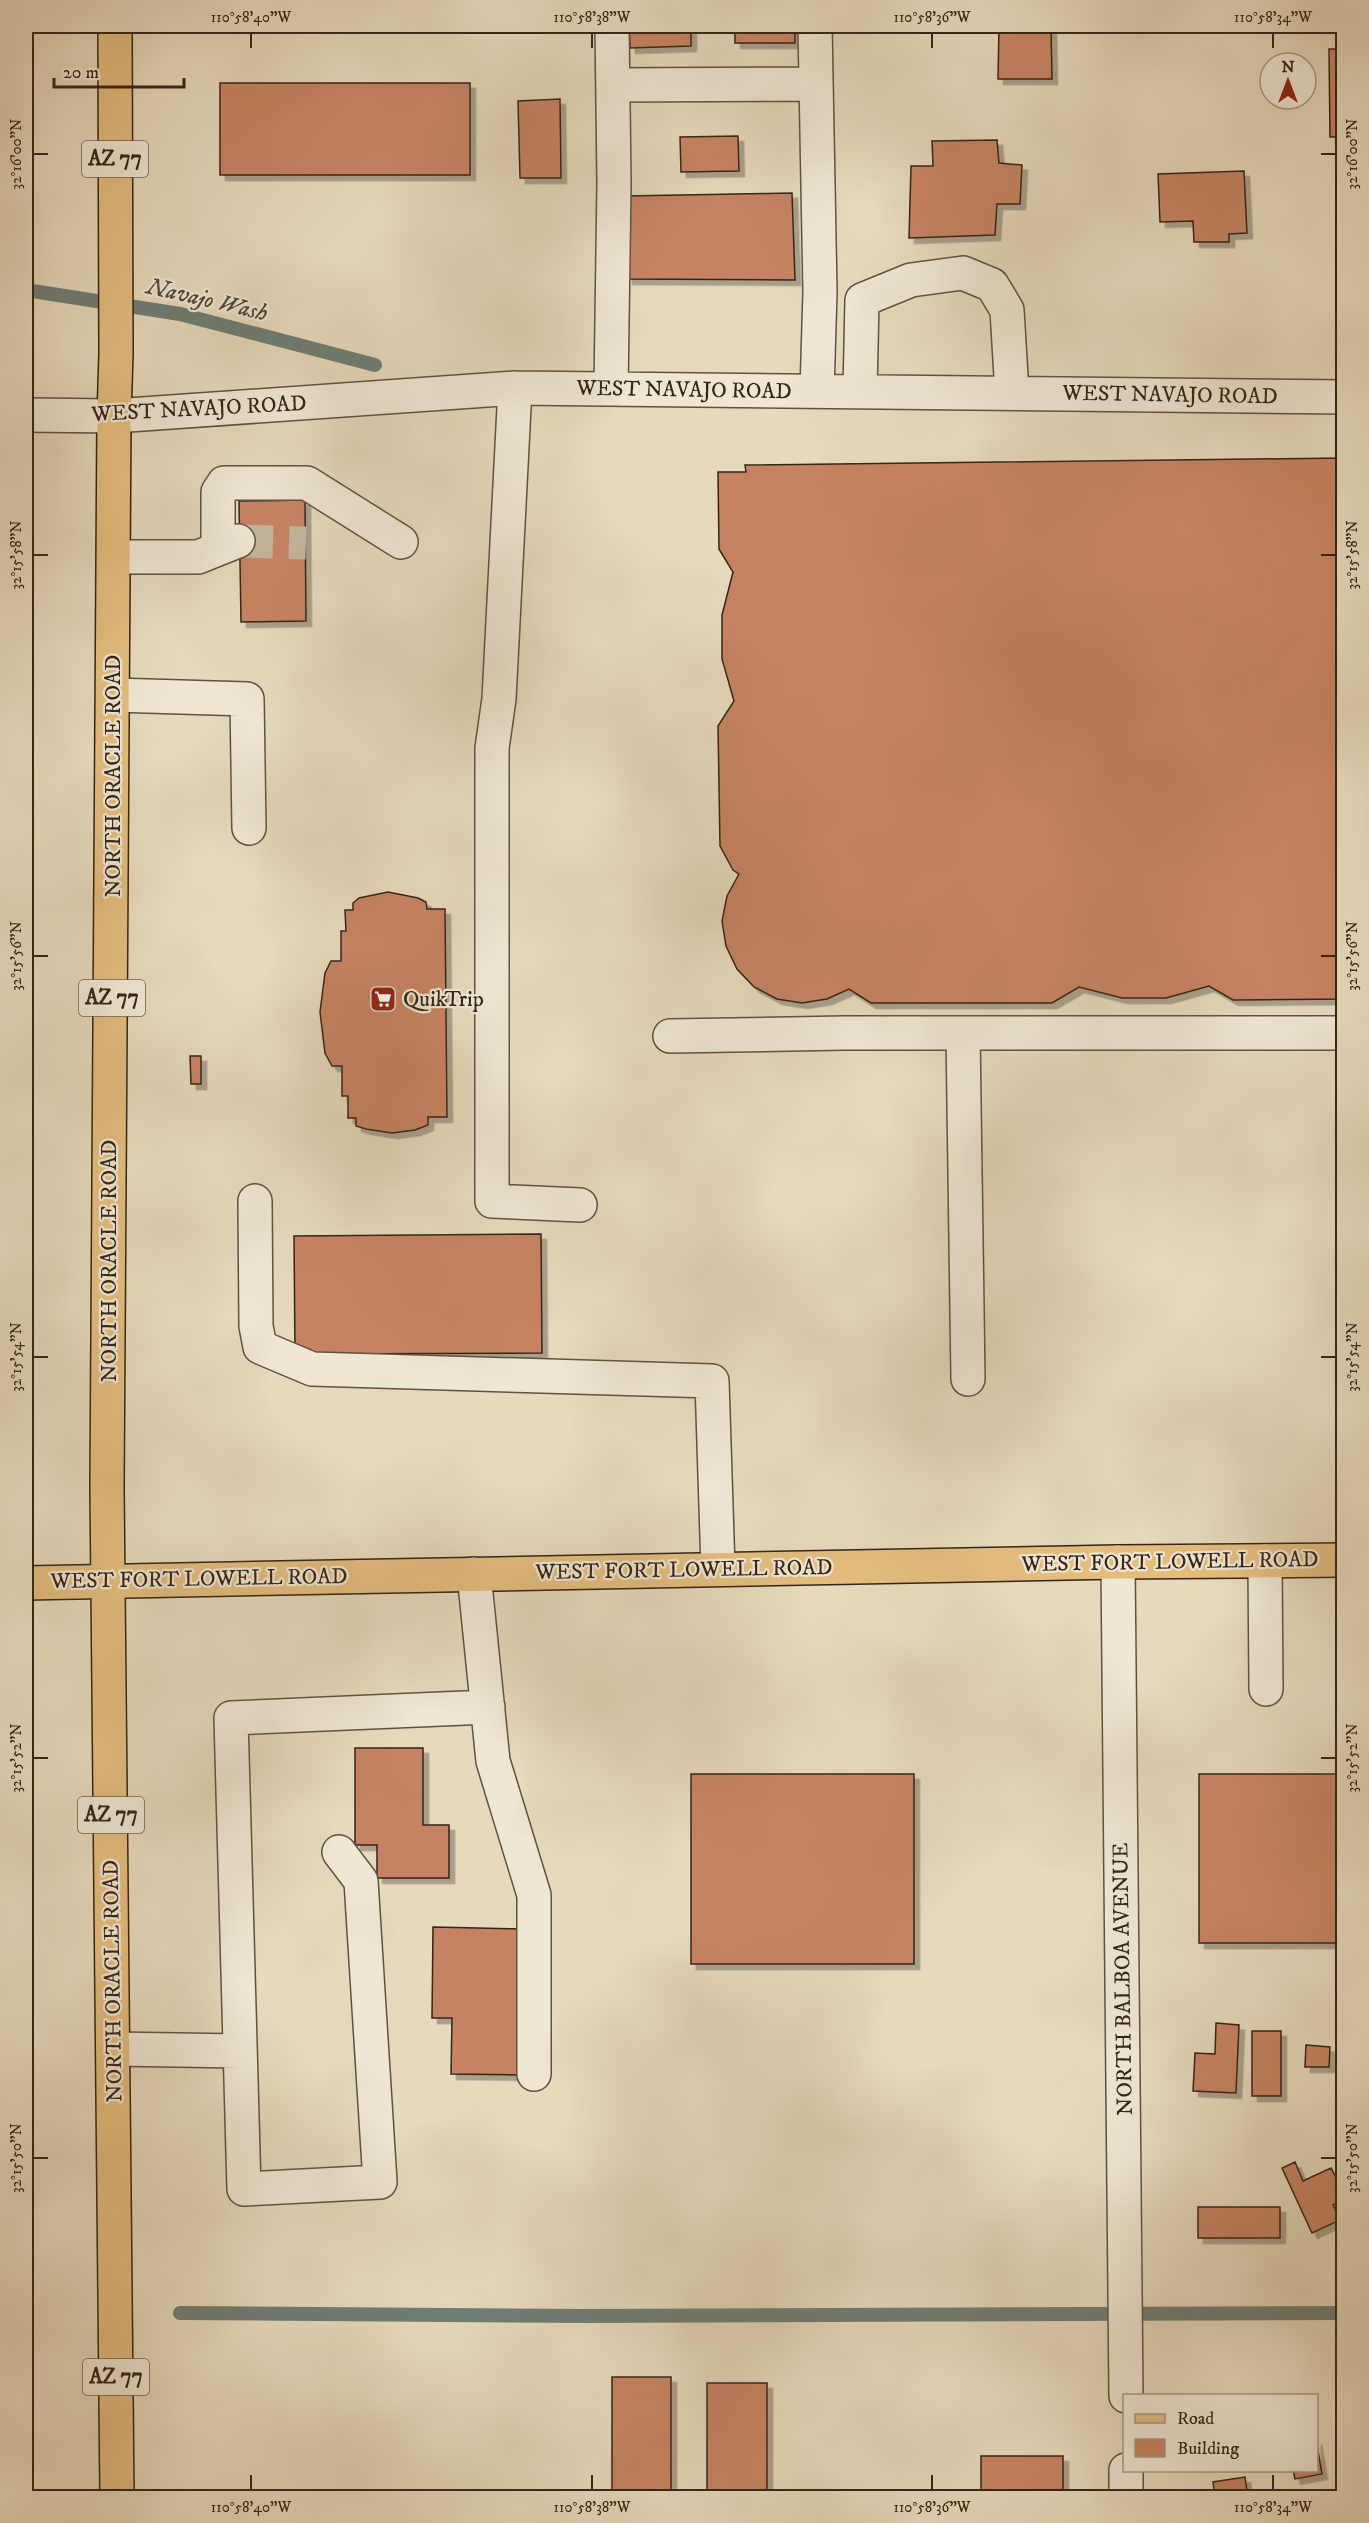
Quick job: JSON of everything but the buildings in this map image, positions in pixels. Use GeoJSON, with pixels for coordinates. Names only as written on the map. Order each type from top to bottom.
{"type":"FeatureCollection","features":[{"type":"Feature","properties":{"kind":"main road","name":"NORTH ORACLE ROAD"},"geometry":{"type":"LineString","coordinates":[[115,26],[116,354],[108,1475],[117,2498]]}},
{"type":"Feature","properties":{"kind":"main road","name":"WEST FORT LOWELL ROAD"},"geometry":{"type":"LineString","coordinates":[[26,1583],[1118,1562],[1344,1560]]}},
{"type":"Feature","properties":{"kind":"street"},"geometry":{"type":"LineString","coordinates":[[612,26],[612,389]]}},
{"type":"Feature","properties":{"kind":"street"},"geometry":{"type":"LineString","coordinates":[[815,26],[820,292],[818,391]]}},
{"type":"Feature","properties":{"kind":"street"},"geometry":{"type":"LineString","coordinates":[[613,85],[816,84]]}},
{"type":"Feature","properties":{"kind":"street"},"geometry":{"type":"LineString","coordinates":[[860,392],[862,300],[911,280],[963,273],[992,285],[1007,310],[1012,393]]}},
{"type":"Feature","properties":{"kind":"street"},"geometry":{"type":"LineString","coordinates":[[515,388],[499,687],[492,748],[492,1202],[580,1205]]}},
{"type":"Feature","properties":{"kind":"street","name":"WEST NAVAJO ROAD"},"geometry":{"type":"LineString","coordinates":[[26,415],[114,416],[515,388],[1344,397]]}},
{"type":"Feature","properties":{"kind":"street"},"geometry":{"type":"LineString","coordinates":[[114,557],[198,557],[229,544],[218,492],[224,483],[307,483],[400,542]]}},
{"type":"Feature","properties":{"kind":"street"},"geometry":{"type":"LineString","coordinates":[[114,695],[247,699],[249,828]]}},
{"type":"Feature","properties":{"kind":"street"},"geometry":{"type":"LineString","coordinates":[[963,1033],[968,1379]]}},
{"type":"Feature","properties":{"kind":"street"},"geometry":{"type":"LineString","coordinates":[[670,1036],[1344,1033]]}},
{"type":"Feature","properties":{"kind":"street"},"geometry":{"type":"LineString","coordinates":[[255,1201],[256,1326],[260,1347],[312,1369],[712,1381],[718,1569]]}},
{"type":"Feature","properties":{"kind":"street"},"geometry":{"type":"LineString","coordinates":[[1265,1561],[1266,1689]]}},
{"type":"Feature","properties":{"kind":"street","name":"NORTH BALBOA AVENUE"},"geometry":{"type":"LineString","coordinates":[[1118,1562],[1126,2394]]}},
{"type":"Feature","properties":{"kind":"street"},"geometry":{"type":"LineString","coordinates":[[474,1574],[493,1761],[534,1895],[534,2074]]}},
{"type":"Feature","properties":{"kind":"street"},"geometry":{"type":"LineString","coordinates":[[339,1852],[361,1881],[380,2182],[244,2189],[231,1718],[488,1707]]}},
{"type":"Feature","properties":{"kind":"street"},"geometry":{"type":"LineString","coordinates":[[113,2049],[240,2051]]}},
{"type":"Feature","properties":{"kind":"street"},"geometry":{"type":"LineString","coordinates":[[1126,2472],[1126,2498]]}},
{"type":"Feature","properties":{"kind":"waterway","name":"Navajo Wash"},"geometry":{"type":"LineString","coordinates":[[26,290],[180,314],[375,365]]}},
{"type":"Feature","properties":{"kind":"waterway"},"geometry":{"type":"LineString","coordinates":[[180,2313],[590,2316],[1344,2313]]}},
{"type":"Feature","properties":{"kind":"tunnel"},"geometry":{"type":"LineString","coordinates":[[240,541],[306,543]]}},
{"type":"Feature","properties":{"kind":"place","name":"QuikTrip"},"geometry":{"type":"Point","coordinates":[383,999]}}]}
